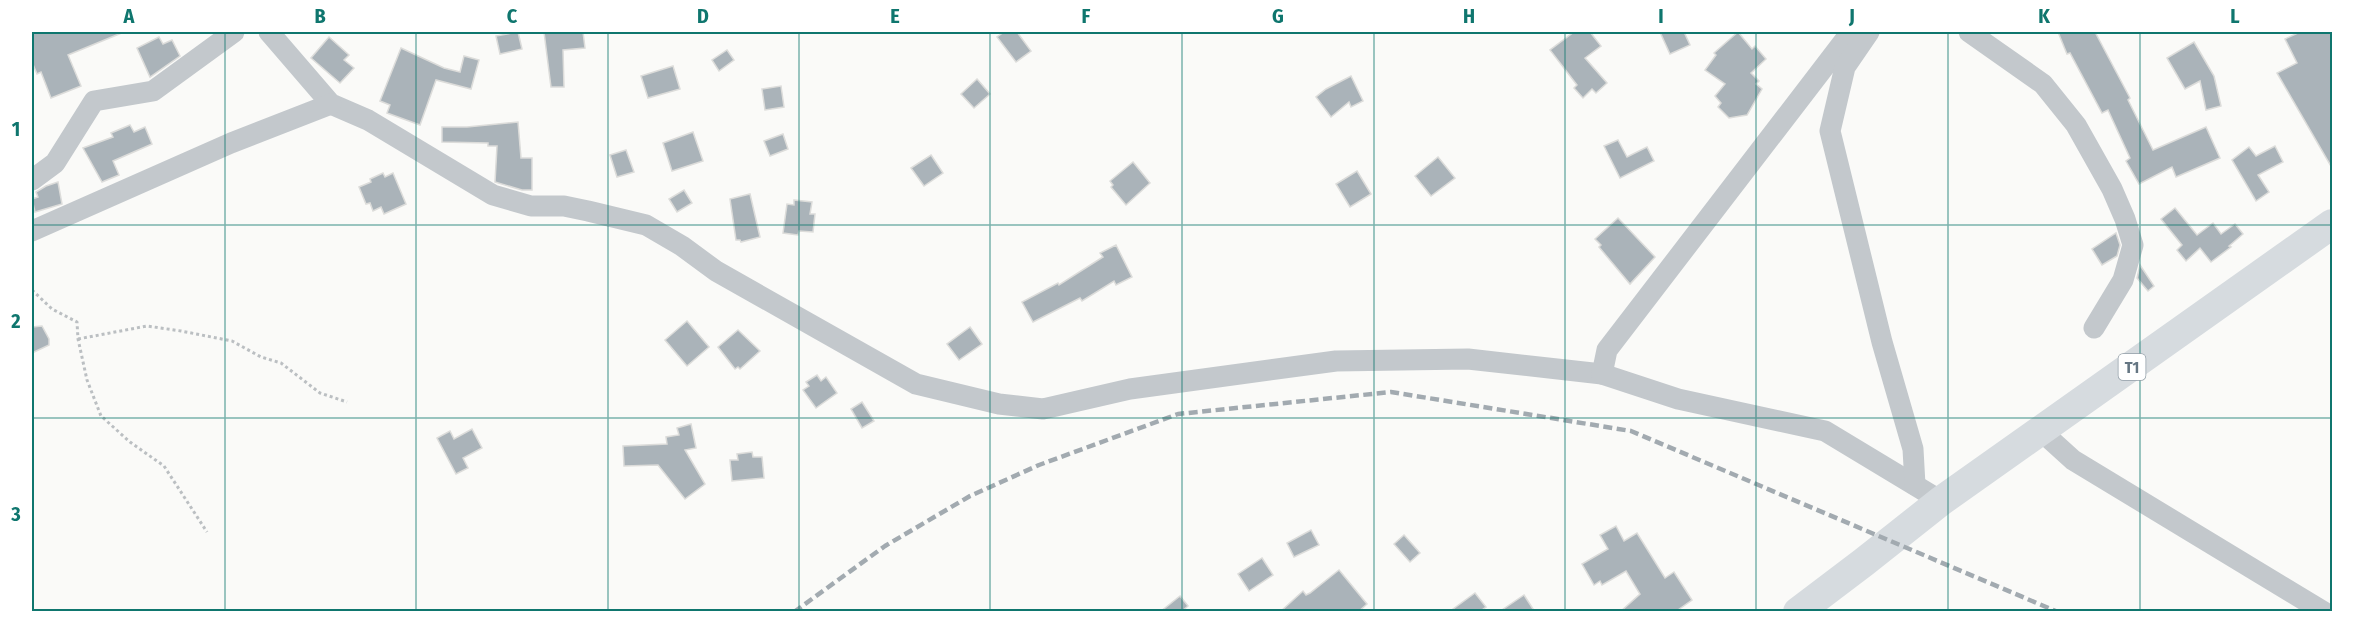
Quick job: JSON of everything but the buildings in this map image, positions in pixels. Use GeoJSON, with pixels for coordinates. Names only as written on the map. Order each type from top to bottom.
{"type":"FeatureCollection","features":[{"type":"Feature","properties":{"kind":"highway","name":"T1"},"geometry":{"type":"LineString","coordinates":[[1798,612],[1864,562],[1929,498],[2041,431],[2332,224]]}},
{"type":"Feature","properties":{"kind":"street"},"geometry":{"type":"LineString","coordinates":[[32,180],[55,163],[94,101],[153,90],[234,32]]}},
{"type":"Feature","properties":{"kind":"street"},"geometry":{"type":"LineString","coordinates":[[269,32],[331,104],[368,120],[493,195],[531,206],[564,206],[646,225],[682,246],[716,271],[916,384],[999,404],[1043,409],[1130,389],[1336,361],[1468,359],[1602,374],[1678,399],[1825,431],[1929,498]]}},
{"type":"Feature","properties":{"kind":"street"},"geometry":{"type":"LineString","coordinates":[[1602,374],[1607,350],[1851,32]]}},
{"type":"Feature","properties":{"kind":"street"},"geometry":{"type":"LineString","coordinates":[[1869,32],[1845,67],[1830,131],[1882,342],[1929,498]]}},
{"type":"Feature","properties":{"kind":"street"},"geometry":{"type":"LineString","coordinates":[[1969,32],[2043,84],[2076,125],[2112,189],[2125,219],[2133,245],[2122,280],[2094,328]]}},
{"type":"Feature","properties":{"kind":"street"},"geometry":{"type":"LineString","coordinates":[[32,231],[231,143],[331,104]]}},
{"type":"Feature","properties":{"kind":"street"},"geometry":{"type":"LineString","coordinates":[[2041,431],[2073,460],[2324,612]]}},
{"type":"Feature","properties":{"kind":"path"},"geometry":{"type":"LineString","coordinates":[[32,290],[52,309],[77,322],[78,339],[87,381],[101,416],[130,442],[164,466],[207,531]]}},
{"type":"Feature","properties":{"kind":"path"},"geometry":{"type":"LineString","coordinates":[[78,339],[147,327],[232,341],[261,357],[281,363],[321,393],[347,402]]}},
{"type":"Feature","properties":{"kind":"railway"},"geometry":{"type":"LineString","coordinates":[[794,612],[885,546],[970,496],[1039,465],[1178,414],[1391,392],[1631,431],[2058,612]]}}]}
